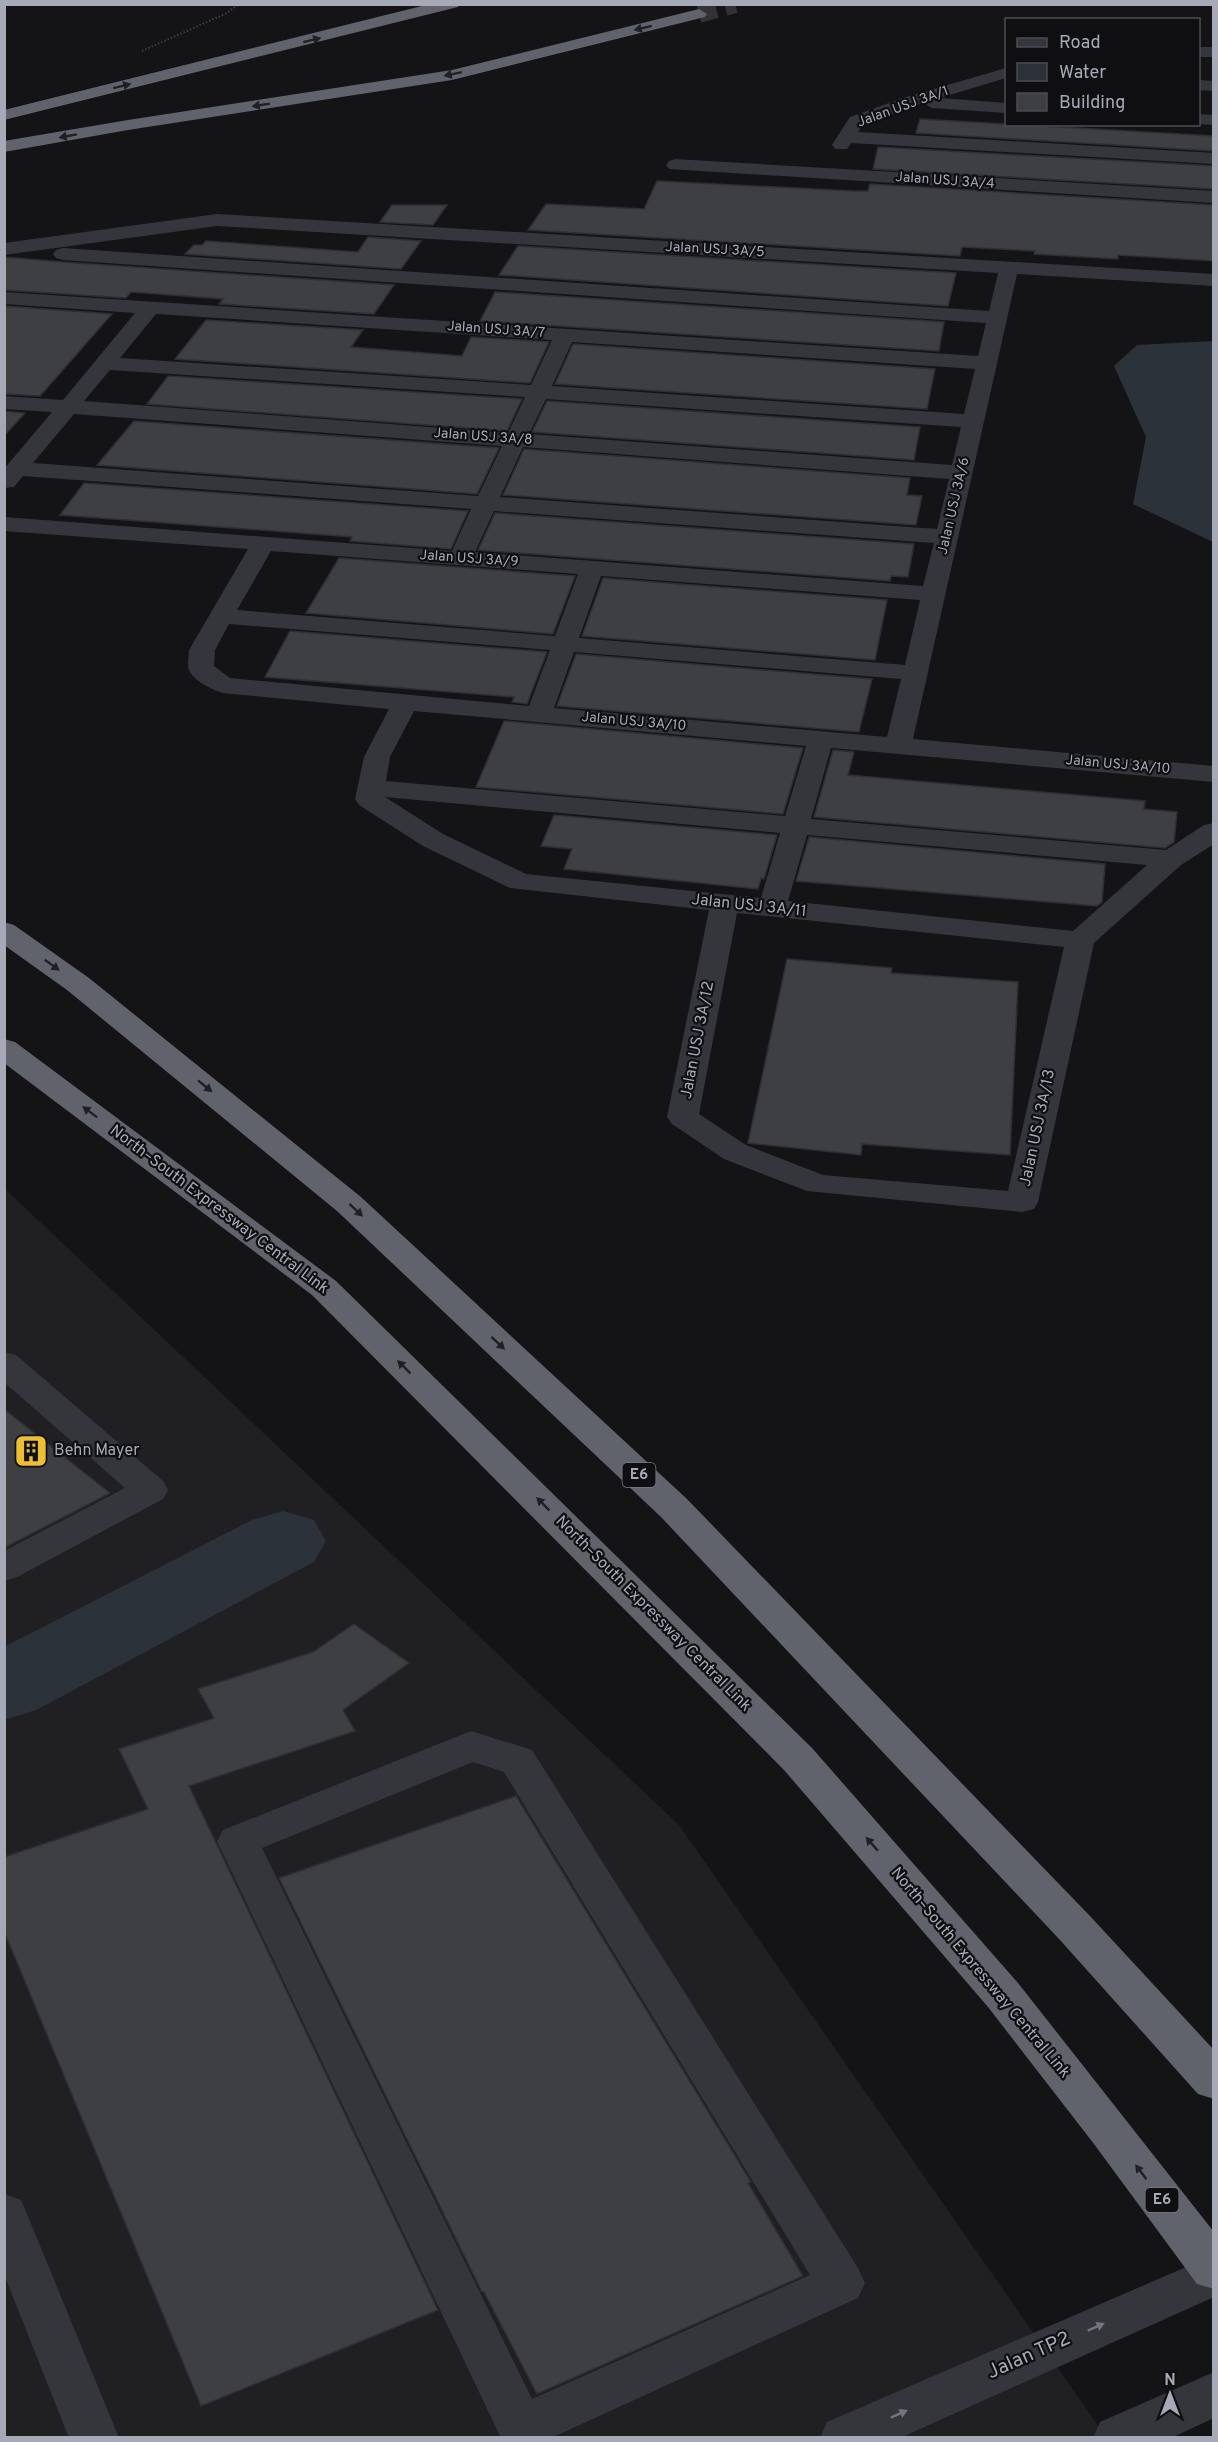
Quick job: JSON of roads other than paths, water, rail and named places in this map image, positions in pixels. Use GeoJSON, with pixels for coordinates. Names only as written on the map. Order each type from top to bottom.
{"type":"FeatureCollection","features":[{"type":"Feature","properties":{"kind":"highway"},"geometry":{"type":"LineString","coordinates":[[4,115],[452,4]]}},
{"type":"Feature","properties":{"kind":"highway"},"geometry":{"type":"LineString","coordinates":[[4,147],[128,125],[452,75],[699,14]]}},
{"type":"Feature","properties":{"kind":"highway","name":"E6"},"geometry":{"type":"LineString","coordinates":[[4,931],[78,984],[350,1204],[674,1508],[1074,1928],[1214,2082]]}},
{"type":"Feature","properties":{"kind":"highway","name":"North–South Expressway Central Link"},"geometry":{"type":"LineString","coordinates":[[4,1048],[324,1288],[798,1759],[1003,1995],[1214,2269]]}},
{"type":"Feature","properties":{"kind":"street","name":"Jalan USJ 3A/1"},"geometry":{"type":"LineString","coordinates":[[826,173],[856,121],[909,102],[1005,73]]}},
{"type":"Feature","properties":{"kind":"street"},"geometry":{"type":"LineString","coordinates":[[909,102],[1005,108]]}},
{"type":"Feature","properties":{"kind":"street"},"geometry":{"type":"LineString","coordinates":[[1116,191],[1124,134]]}},
{"type":"Feature","properties":{"kind":"street"},"geometry":{"type":"LineString","coordinates":[[846,137],[1214,159]]}},
{"type":"Feature","properties":{"kind":"street","name":"Jalan USJ 3A/4"},"geometry":{"type":"LineString","coordinates":[[675,165],[1214,198]]}},
{"type":"Feature","properties":{"kind":"street","name":"Jalan USJ 3A/5"},"geometry":{"type":"LineString","coordinates":[[4,249],[218,220],[1214,280]]}},
{"type":"Feature","properties":{"kind":"street"},"geometry":{"type":"LineString","coordinates":[[396,324],[456,234]]}},
{"type":"Feature","properties":{"kind":"street"},"geometry":{"type":"LineString","coordinates":[[4,249],[425,279],[695,321],[998,318]]}},
{"type":"Feature","properties":{"kind":"street"},"geometry":{"type":"LineString","coordinates":[[695,321],[723,250]]}},
{"type":"Feature","properties":{"kind":"street","name":"Jalan USJ 3A/6"},"geometry":{"type":"LineString","coordinates":[[899,744],[1010,267]]}},
{"type":"Feature","properties":{"kind":"street","name":"Jalan USJ 3A/7"},"geometry":{"type":"LineString","coordinates":[[4,298],[565,335],[695,321],[987,363]]}},
{"type":"Feature","properties":{"kind":"street"},"geometry":{"type":"LineString","coordinates":[[11,476],[150,308]]}},
{"type":"Feature","properties":{"kind":"street"},"geometry":{"type":"LineString","coordinates":[[460,558],[565,335]]}},
{"type":"Feature","properties":{"kind":"street"},"geometry":{"type":"LineString","coordinates":[[105,363],[974,420]]}},
{"type":"Feature","properties":{"kind":"street","name":"Jalan USJ 3A/8"},"geometry":{"type":"LineString","coordinates":[[4,402],[962,473]]}},
{"type":"Feature","properties":{"kind":"street"},"geometry":{"type":"LineString","coordinates":[[11,476],[485,503],[947,537]]}},
{"type":"Feature","properties":{"kind":"street","name":"Jalan USJ 3A/9"},"geometry":{"type":"LineString","coordinates":[[4,524],[934,594]]}},
{"type":"Feature","properties":{"kind":"street","name":"Jalan USJ 3A/10"},"geometry":{"type":"LineString","coordinates":[[263,544],[202,650],[201,669],[223,685],[1214,774]]}},
{"type":"Feature","properties":{"kind":"street"},"geometry":{"type":"LineString","coordinates":[[539,714],[592,568]]}},
{"type":"Feature","properties":{"kind":"street"},"geometry":{"type":"LineString","coordinates":[[222,616],[915,673]]}},
{"type":"Feature","properties":{"kind":"street"},"geometry":{"type":"LineString","coordinates":[[405,703],[377,757],[371,788],[1171,859]]}},
{"type":"Feature","properties":{"kind":"street"},"geometry":{"type":"LineString","coordinates":[[772,908],[821,738]]}},
{"type":"Feature","properties":{"kind":"street","name":"Jalan USJ 3A/11"},"geometry":{"type":"LineString","coordinates":[[371,788],[369,799],[433,840],[520,882],[1080,940]]}},
{"type":"Feature","properties":{"kind":"street"},"geometry":{"type":"LineString","coordinates":[[1080,940],[1171,859],[1214,831]]}},
{"type":"Feature","properties":{"kind":"street","name":"Jalan USJ 3A/12"},"geometry":{"type":"LineString","coordinates":[[724,904],[683,1117],[735,1152],[818,1184],[870,1188]]}},
{"type":"Feature","properties":{"kind":"street","name":"Jalan USJ 3A/13"},"geometry":{"type":"LineString","coordinates":[[870,1188],[1022,1202],[1080,940]]}},
{"type":"Feature","properties":{"kind":"street"},"geometry":{"type":"LineString","coordinates":[[4,1363],[150,1490],[4,1568]]}},
{"type":"Feature","properties":{"kind":"street"},"geometry":{"type":"LineString","coordinates":[[471,1746],[518,1761],[841,2283],[524,2432],[238,1841],[471,1746]]}},
{"type":"Feature","properties":{"kind":"street"},"geometry":{"type":"LineString","coordinates":[[4,2214],[94,2438]]}},
{"type":"Feature","properties":{"kind":"street","name":"Jalan TP2"},"geometry":{"type":"LineString","coordinates":[[845,2438],[1214,2275]]}},
{"type":"Feature","properties":{"kind":"street"},"geometry":{"type":"LineString","coordinates":[[1118,2438],[1214,2394]]}},
{"type":"Feature","properties":{"kind":"water"},"geometry":{"type":"Polygon","coordinates":[[[1214,341],[1213,542],[1133,504],[1146,437],[1114,366],[1137,345],[1214,341]]]}},
{"type":"Feature","properties":{"kind":"waterway"},"geometry":{"type":"LineString","coordinates":[[4,1687],[283,1541]]}},
{"type":"Feature","properties":{"kind":"tunnel"},"geometry":{"type":"LineString","coordinates":[[699,14],[735,4]]}},
{"type":"Feature","properties":{"kind":"place","name":"Behn Mayer"},"geometry":{"type":"Point","coordinates":[31,1451]}}]}
